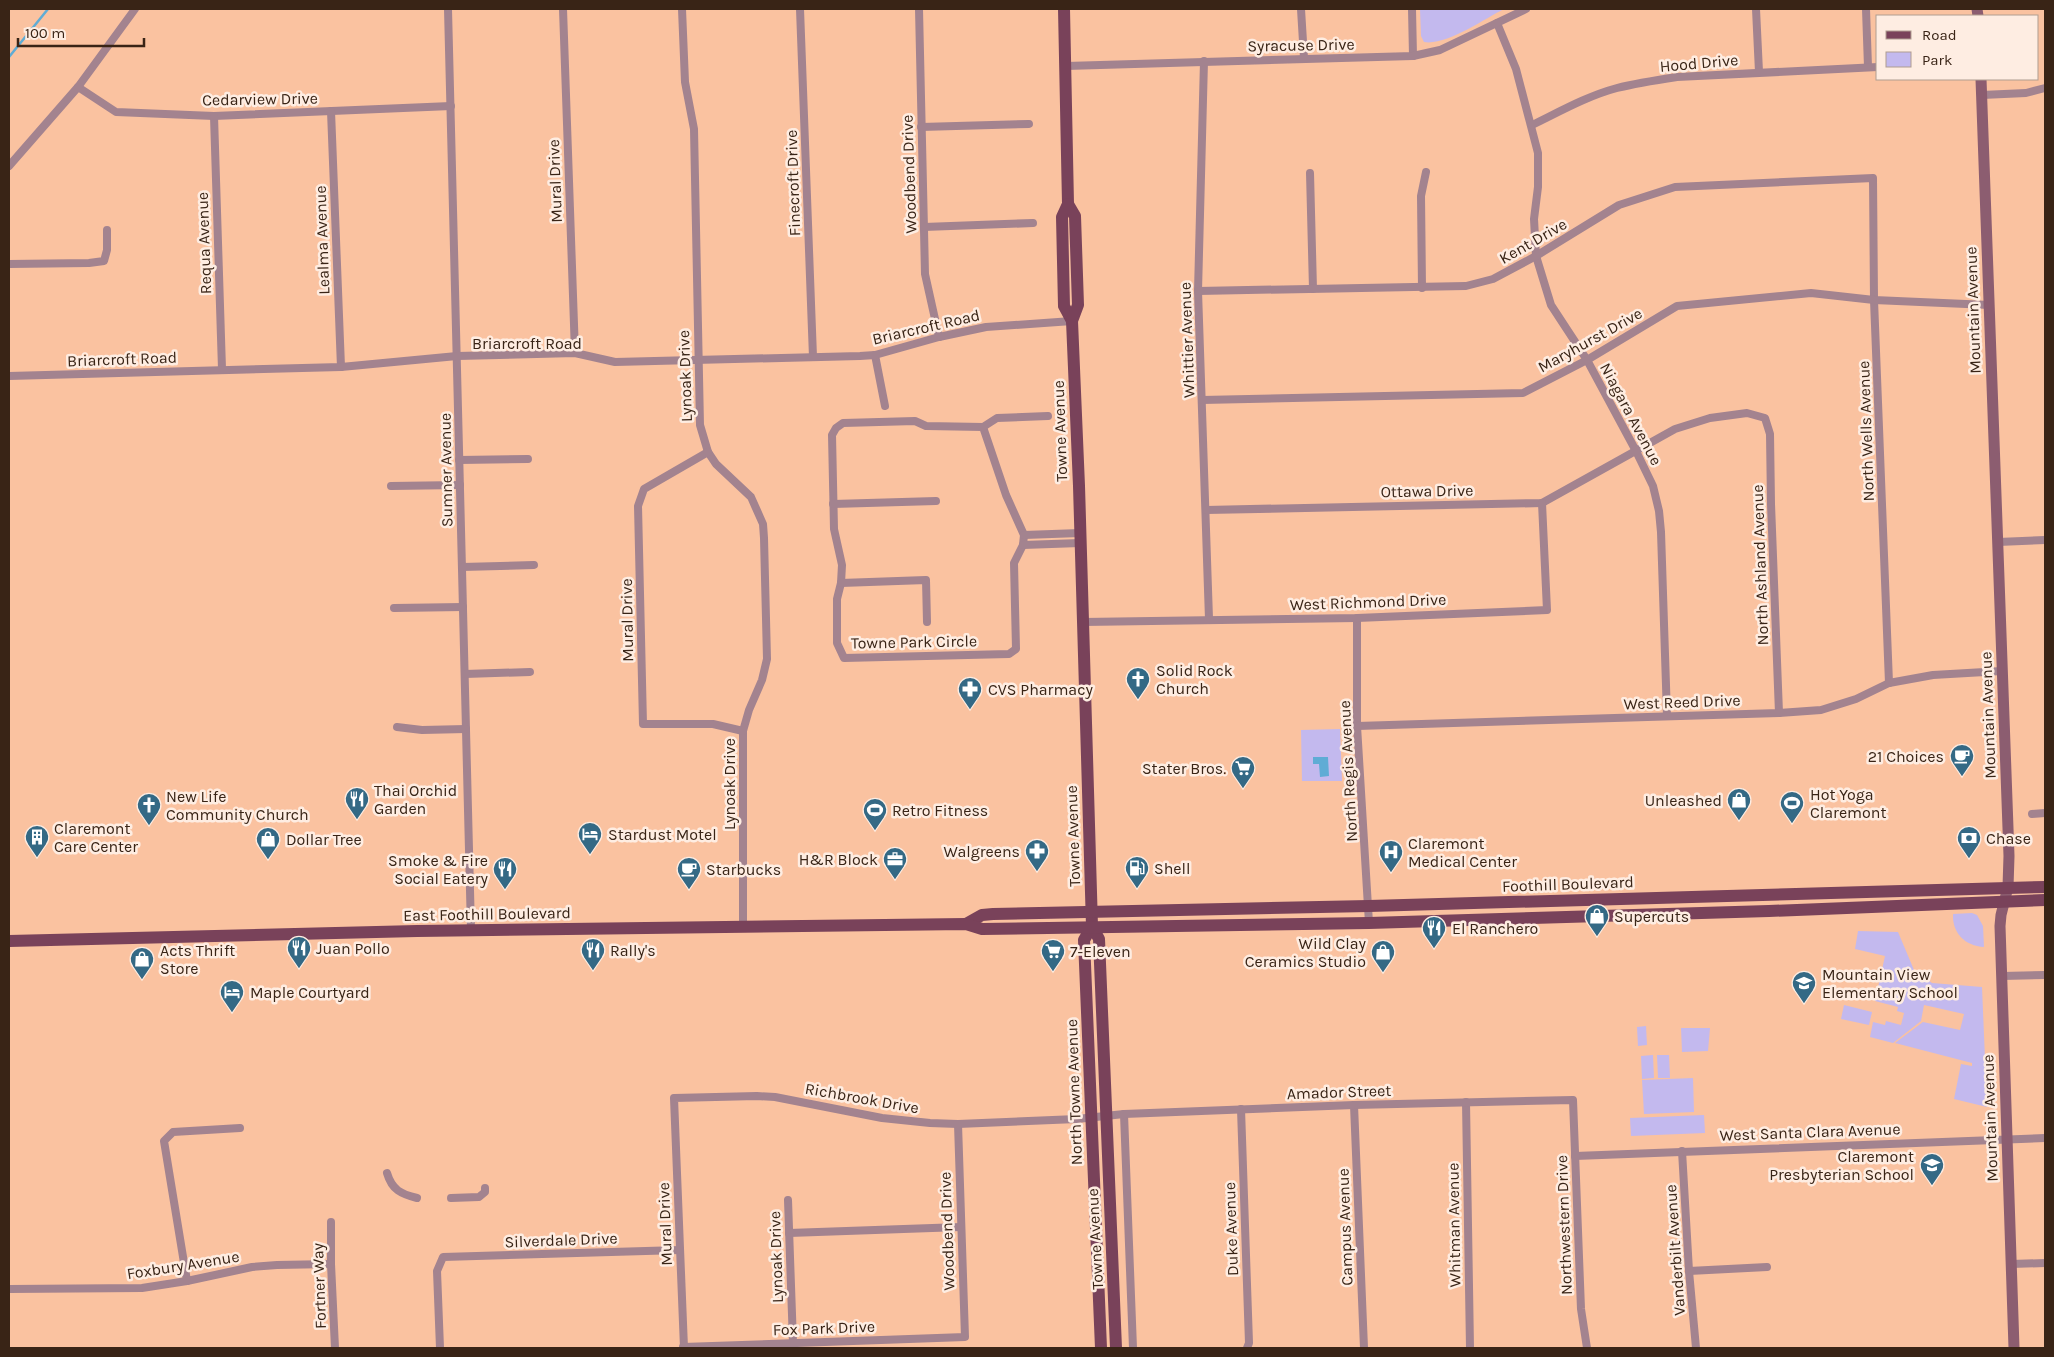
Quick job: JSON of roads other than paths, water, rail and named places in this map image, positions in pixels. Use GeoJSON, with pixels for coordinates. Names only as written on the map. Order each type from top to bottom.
{"type":"FeatureCollection","features":[{"type":"Feature","properties":{"kind":"main road","name":"Towne Avenue"},"geometry":{"type":"LineString","coordinates":[[1064,9],[1068,204],[1075,216],[1076,236],[1078,306],[1072,321],[1092,926],[1099,939],[1116,1348]]}},
{"type":"Feature","properties":{"kind":"main road","name":"Mountain Avenue"},"geometry":{"type":"LineString","coordinates":[[1981,80],[2009,856],[2008,887],[2000,918],[2014,1348]]}},
{"type":"Feature","properties":{"kind":"main road","name":"Foothill Boulevard"},"geometry":{"type":"LineString","coordinates":[[1092,912],[2045,887]]}},
{"type":"Feature","properties":{"kind":"main road","name":"Foothill Boulevard"},"geometry":{"type":"LineString","coordinates":[[1092,926],[1369,923],[1769,911],[2045,900]]}},
{"type":"Feature","properties":{"kind":"main road","name":"East Foothill Boulevard"},"geometry":{"type":"LineString","coordinates":[[966,924],[982,915],[1092,912]]}},
{"type":"Feature","properties":{"kind":"main road","name":"East Foothill Boulevard"},"geometry":{"type":"LineString","coordinates":[[9,941],[471,930],[743,926],[966,924],[982,929],[1092,926]]}},
{"type":"Feature","properties":{"kind":"main road","name":"North Towne Avenue"},"geometry":{"type":"LineString","coordinates":[[1092,926],[1084,940],[1101,1348]]}},
{"type":"Feature","properties":{"kind":"street"},"geometry":{"type":"LineString","coordinates":[[9,166],[78,87],[136,9]]}},
{"type":"Feature","properties":{"kind":"street","name":"Sumner Avenue"},"geometry":{"type":"LineString","coordinates":[[448,9],[471,930]]}},
{"type":"Feature","properties":{"kind":"street","name":"Mural Drive"},"geometry":{"type":"LineString","coordinates":[[563,9],[575,353]]}},
{"type":"Feature","properties":{"kind":"street","name":"Lynoak Drive"},"geometry":{"type":"LineString","coordinates":[[682,9],[685,82],[694,129],[700,425],[708,452],[724,473],[752,497],[763,524],[766,658],[762,680],[749,710],[743,731],[743,926]]}},
{"type":"Feature","properties":{"kind":"street","name":"Finecroft Drive"},"geometry":{"type":"LineString","coordinates":[[800,9],[812,357]]}},
{"type":"Feature","properties":{"kind":"street","name":"Woodbend Drive"},"geometry":{"type":"LineString","coordinates":[[919,9],[925,274],[939,336]]}},
{"type":"Feature","properties":{"kind":"street"},"geometry":{"type":"LineString","coordinates":[[1301,9],[1304,58]]}},
{"type":"Feature","properties":{"kind":"street"},"geometry":{"type":"LineString","coordinates":[[1412,9],[1413,56]]}},
{"type":"Feature","properties":{"kind":"street","name":"Syracuse Drive"},"geometry":{"type":"LineString","coordinates":[[1066,66],[1413,56],[1440,50],[1526,9]]}},
{"type":"Feature","properties":{"kind":"street"},"geometry":{"type":"LineString","coordinates":[[1756,9],[1759,72]]}},
{"type":"Feature","properties":{"kind":"street"},"geometry":{"type":"LineString","coordinates":[[1866,9],[1868,67]]}},
{"type":"Feature","properties":{"kind":"street","name":"Niagara Avenue"},"geometry":{"type":"LineString","coordinates":[[1497,23],[1516,69],[1538,154],[1538,187],[1534,219],[1536,256],[1551,305],[1587,360],[1653,486],[1659,511],[1667,716]]}},
{"type":"Feature","properties":{"kind":"street","name":"Whittier Avenue"},"geometry":{"type":"LineString","coordinates":[[1204,61],[1198,291],[1208,619]]}},
{"type":"Feature","properties":{"kind":"street","name":"Hood Drive"},"geometry":{"type":"LineString","coordinates":[[1532,125],[1584,100],[1615,89],[1677,77],[1876,66]]}},
{"type":"Feature","properties":{"kind":"street","name":"Cedarview Drive"},"geometry":{"type":"LineString","coordinates":[[78,87],[116,112],[214,116],[451,106]]}},
{"type":"Feature","properties":{"kind":"street"},"geometry":{"type":"LineString","coordinates":[[1982,95],[2026,93],[2045,88]]}},
{"type":"Feature","properties":{"kind":"street","name":"Lealma Avenue"},"geometry":{"type":"LineString","coordinates":[[331,112],[341,367]]}},
{"type":"Feature","properties":{"kind":"street","name":"Requa Avenue"},"geometry":{"type":"LineString","coordinates":[[214,116],[222,369]]}},
{"type":"Feature","properties":{"kind":"street"},"geometry":{"type":"LineString","coordinates":[[921,127],[1029,124]]}},
{"type":"Feature","properties":{"kind":"street"},"geometry":{"type":"LineString","coordinates":[[1422,288],[1421,196],[1426,172]]}},
{"type":"Feature","properties":{"kind":"street"},"geometry":{"type":"LineString","coordinates":[[1310,173],[1313,289]]}},
{"type":"Feature","properties":{"kind":"street","name":"Kent Drive"},"geometry":{"type":"LineString","coordinates":[[1198,291],[1466,286],[1493,279],[1536,256],[1619,205],[1675,187],[1873,178]]}},
{"type":"Feature","properties":{"kind":"street","name":"North Wells Avenue"},"geometry":{"type":"LineString","coordinates":[[1873,178],[1874,300],[1889,683]]}},
{"type":"Feature","properties":{"kind":"street"},"geometry":{"type":"LineString","coordinates":[[924,227],[1033,223]]}},
{"type":"Feature","properties":{"kind":"street"},"geometry":{"type":"LineString","coordinates":[[9,264],[89,263],[104,260],[107,250],[107,230]]}},
{"type":"Feature","properties":{"kind":"street","name":"Maryhurst Drive"},"geometry":{"type":"LineString","coordinates":[[1202,400],[1523,393],[1587,360],[1678,306],[1810,293],[1874,300],[1989,305]]}},
{"type":"Feature","properties":{"kind":"street","name":"Briarcroft Road"},"geometry":{"type":"LineString","coordinates":[[9,376],[341,367],[457,356],[575,353],[615,362],[875,354],[939,336],[1002,325],[1072,321]]}},
{"type":"Feature","properties":{"kind":"street"},"geometry":{"type":"LineString","coordinates":[[875,354],[885,406]]}},
{"type":"Feature","properties":{"kind":"street","name":"Ottawa Drive"},"geometry":{"type":"LineString","coordinates":[[1206,510],[1542,503],[1675,429],[1710,418],[1747,413],[1764,418]]}},
{"type":"Feature","properties":{"kind":"street"},"geometry":{"type":"LineString","coordinates":[[983,427],[997,418],[1048,416]]}},
{"type":"Feature","properties":{"kind":"street","name":"North Ashland Avenue"},"geometry":{"type":"LineString","coordinates":[[1764,418],[1770,434],[1771,504],[1780,713]]}},
{"type":"Feature","properties":{"kind":"street","name":"Towne Park Circle"},"geometry":{"type":"LineString","coordinates":[[915,421],[926,426],[983,427],[1006,495],[1024,535],[1023,545],[1014,563],[1016,649],[1009,654],[844,658],[837,643],[837,599],[842,583],[842,565],[834,529],[833,504],[832,435],[836,428],[843,423],[915,421]]}},
{"type":"Feature","properties":{"kind":"street","name":"Mural Drive"},"geometry":{"type":"LineString","coordinates":[[708,452],[644,489],[638,506],[643,724],[714,724],[743,731]]}},
{"type":"Feature","properties":{"kind":"street"},"geometry":{"type":"LineString","coordinates":[[459,460],[528,459]]}},
{"type":"Feature","properties":{"kind":"street"},"geometry":{"type":"LineString","coordinates":[[391,486],[460,485]]}},
{"type":"Feature","properties":{"kind":"street"},"geometry":{"type":"LineString","coordinates":[[833,504],[936,501]]}},
{"type":"Feature","properties":{"kind":"street","name":"West Richmond Drive"},"geometry":{"type":"LineString","coordinates":[[1083,622],[1357,618],[1547,610],[1542,503]]}},
{"type":"Feature","properties":{"kind":"street"},"geometry":{"type":"LineString","coordinates":[[1024,535],[1080,538]]}},
{"type":"Feature","properties":{"kind":"street"},"geometry":{"type":"LineString","coordinates":[[1023,545],[1080,538]]}},
{"type":"Feature","properties":{"kind":"street"},"geometry":{"type":"LineString","coordinates":[[1998,542],[2045,540]]}},
{"type":"Feature","properties":{"kind":"street"},"geometry":{"type":"LineString","coordinates":[[462,567],[534,565]]}},
{"type":"Feature","properties":{"kind":"street"},"geometry":{"type":"LineString","coordinates":[[842,583],[926,580],[927,622]]}},
{"type":"Feature","properties":{"kind":"street"},"geometry":{"type":"LineString","coordinates":[[394,608],[463,607]]}},
{"type":"Feature","properties":{"kind":"street","name":"North Regis Avenue"},"geometry":{"type":"LineString","coordinates":[[1357,618],[1357,726],[1369,923]]}},
{"type":"Feature","properties":{"kind":"street","name":"West Reed Drive"},"geometry":{"type":"LineString","coordinates":[[1357,726],[1780,713],[1821,710],[1856,699],[1889,683],[1933,675],[2002,671]]}},
{"type":"Feature","properties":{"kind":"street"},"geometry":{"type":"LineString","coordinates":[[465,674],[530,672]]}},
{"type":"Feature","properties":{"kind":"street"},"geometry":{"type":"LineString","coordinates":[[397,727],[422,730],[466,729]]}},
{"type":"Feature","properties":{"kind":"street"},"geometry":{"type":"LineString","coordinates":[[2032,814],[2045,813]]}},
{"type":"Feature","properties":{"kind":"street"},"geometry":{"type":"LineString","coordinates":[[2002,976],[2045,975]]}},
{"type":"Feature","properties":{"kind":"street","name":"Richbrook Drive"},"geometry":{"type":"LineString","coordinates":[[674,1098],[775,1097],[902,1121],[958,1124],[1106,1117]]}},
{"type":"Feature","properties":{"kind":"street","name":"Mural Drive"},"geometry":{"type":"LineString","coordinates":[[674,1098],[684,1348]]}},
{"type":"Feature","properties":{"kind":"street","name":"Amador Street"},"geometry":{"type":"LineString","coordinates":[[1106,1117],[1124,1114],[1241,1109],[1573,1100]]}},
{"type":"Feature","properties":{"kind":"street","name":"Northwestern Drive"},"geometry":{"type":"LineString","coordinates":[[1573,1100],[1581,1309],[1587,1348]]}},
{"type":"Feature","properties":{"kind":"street","name":"Whitman Avenue"},"geometry":{"type":"LineString","coordinates":[[1466,1102],[1470,1348]]}},
{"type":"Feature","properties":{"kind":"street","name":"Campus Avenue"},"geometry":{"type":"LineString","coordinates":[[1354,1105],[1364,1348]]}},
{"type":"Feature","properties":{"kind":"street","name":"Duke Avenue"},"geometry":{"type":"LineString","coordinates":[[1241,1109],[1247,1348]]}},
{"type":"Feature","properties":{"kind":"street"},"geometry":{"type":"LineString","coordinates":[[1124,1114],[1133,1348]]}},
{"type":"Feature","properties":{"kind":"street","name":"Woodbend Drive"},"geometry":{"type":"LineString","coordinates":[[958,1124],[965,1337]]}},
{"type":"Feature","properties":{"kind":"street"},"geometry":{"type":"LineString","coordinates":[[187,1281],[164,1141],[173,1132],[240,1128]]}},
{"type":"Feature","properties":{"kind":"street","name":"West Santa Clara Avenue"},"geometry":{"type":"LineString","coordinates":[[1575,1156],[2045,1138]]}},
{"type":"Feature","properties":{"kind":"street","name":"Vanderbilt Avenue"},"geometry":{"type":"LineString","coordinates":[[1682,1151],[1688,1271],[1696,1348]]}},
{"type":"Feature","properties":{"kind":"street"},"geometry":{"type":"LineString","coordinates":[[386,1173],[396,1190],[402,1194],[417,1198]]}},
{"type":"Feature","properties":{"kind":"street"},"geometry":{"type":"LineString","coordinates":[[451,1198],[479,1197],[485,1192],[485,1188]]}},
{"type":"Feature","properties":{"kind":"street","name":"Lynoak Drive"},"geometry":{"type":"LineString","coordinates":[[788,1200],[793,1343]]}},
{"type":"Feature","properties":{"kind":"street","name":"Fortner Way"},"geometry":{"type":"LineString","coordinates":[[331,1222],[330,1264],[335,1348]]}},
{"type":"Feature","properties":{"kind":"street"},"geometry":{"type":"LineString","coordinates":[[789,1234],[961,1227]]}},
{"type":"Feature","properties":{"kind":"street","name":"Silverdale Drive"},"geometry":{"type":"LineString","coordinates":[[440,1348],[437,1272],[443,1257],[680,1250]]}},
{"type":"Feature","properties":{"kind":"street"},"geometry":{"type":"LineString","coordinates":[[2011,1264],[2045,1263]]}},
{"type":"Feature","properties":{"kind":"street","name":"Foxbury Avenue"},"geometry":{"type":"LineString","coordinates":[[9,1289],[133,1288],[187,1281],[252,1267],[330,1264]]}},
{"type":"Feature","properties":{"kind":"street"},"geometry":{"type":"LineString","coordinates":[[1688,1271],[1767,1267]]}},
{"type":"Feature","properties":{"kind":"street","name":"Fox Park Drive"},"geometry":{"type":"LineString","coordinates":[[684,1348],[965,1337]]}},
{"type":"Feature","properties":{"kind":"water"},"geometry":{"type":"Polygon","coordinates":[[[1313,757],[1328,757],[1329,776],[1320,777],[1319,764],[1313,764],[1313,757]]]}},
{"type":"Feature","properties":{"kind":"waterway"},"geometry":{"type":"LineString","coordinates":[[9,57],[48,9]]}},
{"type":"Feature","properties":{"kind":"place","name":"Solid Rock Church"},"geometry":{"type":"Point","coordinates":[1138,700]}},
{"type":"Feature","properties":{"kind":"place","name":"CVS Pharmacy"},"geometry":{"type":"Point","coordinates":[970,710]}},
{"type":"Feature","properties":{"kind":"place","name":"21 Choices"},"geometry":{"type":"Point","coordinates":[1962,777]}},
{"type":"Feature","properties":{"kind":"place","name":"Stater Bros."},"geometry":{"type":"Point","coordinates":[1243,789]}},
{"type":"Feature","properties":{"kind":"place","name":"Thai Orchid Garden"},"geometry":{"type":"Point","coordinates":[357,820]}},
{"type":"Feature","properties":{"kind":"place","name":"Unleashed"},"geometry":{"type":"Point","coordinates":[1739,821]}},
{"type":"Feature","properties":{"kind":"place","name":"Hot Yoga Claremont"},"geometry":{"type":"Point","coordinates":[1792,824]}},
{"type":"Feature","properties":{"kind":"place","name":"New Life Community Church"},"geometry":{"type":"Point","coordinates":[149,826]}},
{"type":"Feature","properties":{"kind":"place","name":"Retro Fitness"},"geometry":{"type":"Point","coordinates":[875,831]}},
{"type":"Feature","properties":{"kind":"place","name":"Stardust Motel"},"geometry":{"type":"Point","coordinates":[590,855]}},
{"type":"Feature","properties":{"kind":"place","name":"Claremont Care Center"},"geometry":{"type":"Point","coordinates":[37,858]}},
{"type":"Feature","properties":{"kind":"place","name":"Chase"},"geometry":{"type":"Point","coordinates":[1969,859]}},
{"type":"Feature","properties":{"kind":"place","name":"Dollar Tree"},"geometry":{"type":"Point","coordinates":[268,860]}},
{"type":"Feature","properties":{"kind":"place","name":"Walgreens"},"geometry":{"type":"Point","coordinates":[1037,872]}},
{"type":"Feature","properties":{"kind":"place","name":"Claremont Medical Center"},"geometry":{"type":"Point","coordinates":[1391,873]}},
{"type":"Feature","properties":{"kind":"place","name":"H&R Block"},"geometry":{"type":"Point","coordinates":[895,880]}},
{"type":"Feature","properties":{"kind":"place","name":"Shell"},"geometry":{"type":"Point","coordinates":[1137,889]}},
{"type":"Feature","properties":{"kind":"place","name":"Smoke & Fire Social Eatery"},"geometry":{"type":"Point","coordinates":[505,890]}},
{"type":"Feature","properties":{"kind":"place","name":"Starbucks"},"geometry":{"type":"Point","coordinates":[689,890]}},
{"type":"Feature","properties":{"kind":"place","name":"Supercuts"},"geometry":{"type":"Point","coordinates":[1597,937]}},
{"type":"Feature","properties":{"kind":"place","name":"El Ranchero"},"geometry":{"type":"Point","coordinates":[1434,949]}},
{"type":"Feature","properties":{"kind":"place","name":"Juan Pollo"},"geometry":{"type":"Point","coordinates":[299,969]}},
{"type":"Feature","properties":{"kind":"place","name":"Rally's"},"geometry":{"type":"Point","coordinates":[593,971]}},
{"type":"Feature","properties":{"kind":"place","name":"7-Eleven"},"geometry":{"type":"Point","coordinates":[1053,972]}},
{"type":"Feature","properties":{"kind":"place","name":"Wild Clay Ceramics Studio"},"geometry":{"type":"Point","coordinates":[1383,973]}},
{"type":"Feature","properties":{"kind":"place","name":"Acts Thrift Store"},"geometry":{"type":"Point","coordinates":[142,980]}},
{"type":"Feature","properties":{"kind":"place","name":"Mountain View Elementary School"},"geometry":{"type":"Point","coordinates":[1804,1004]}},
{"type":"Feature","properties":{"kind":"place","name":"Maple Courtyard"},"geometry":{"type":"Point","coordinates":[232,1013]}},
{"type":"Feature","properties":{"kind":"place","name":"Claremont Presbyterian School"},"geometry":{"type":"Point","coordinates":[1932,1186]}}]}
